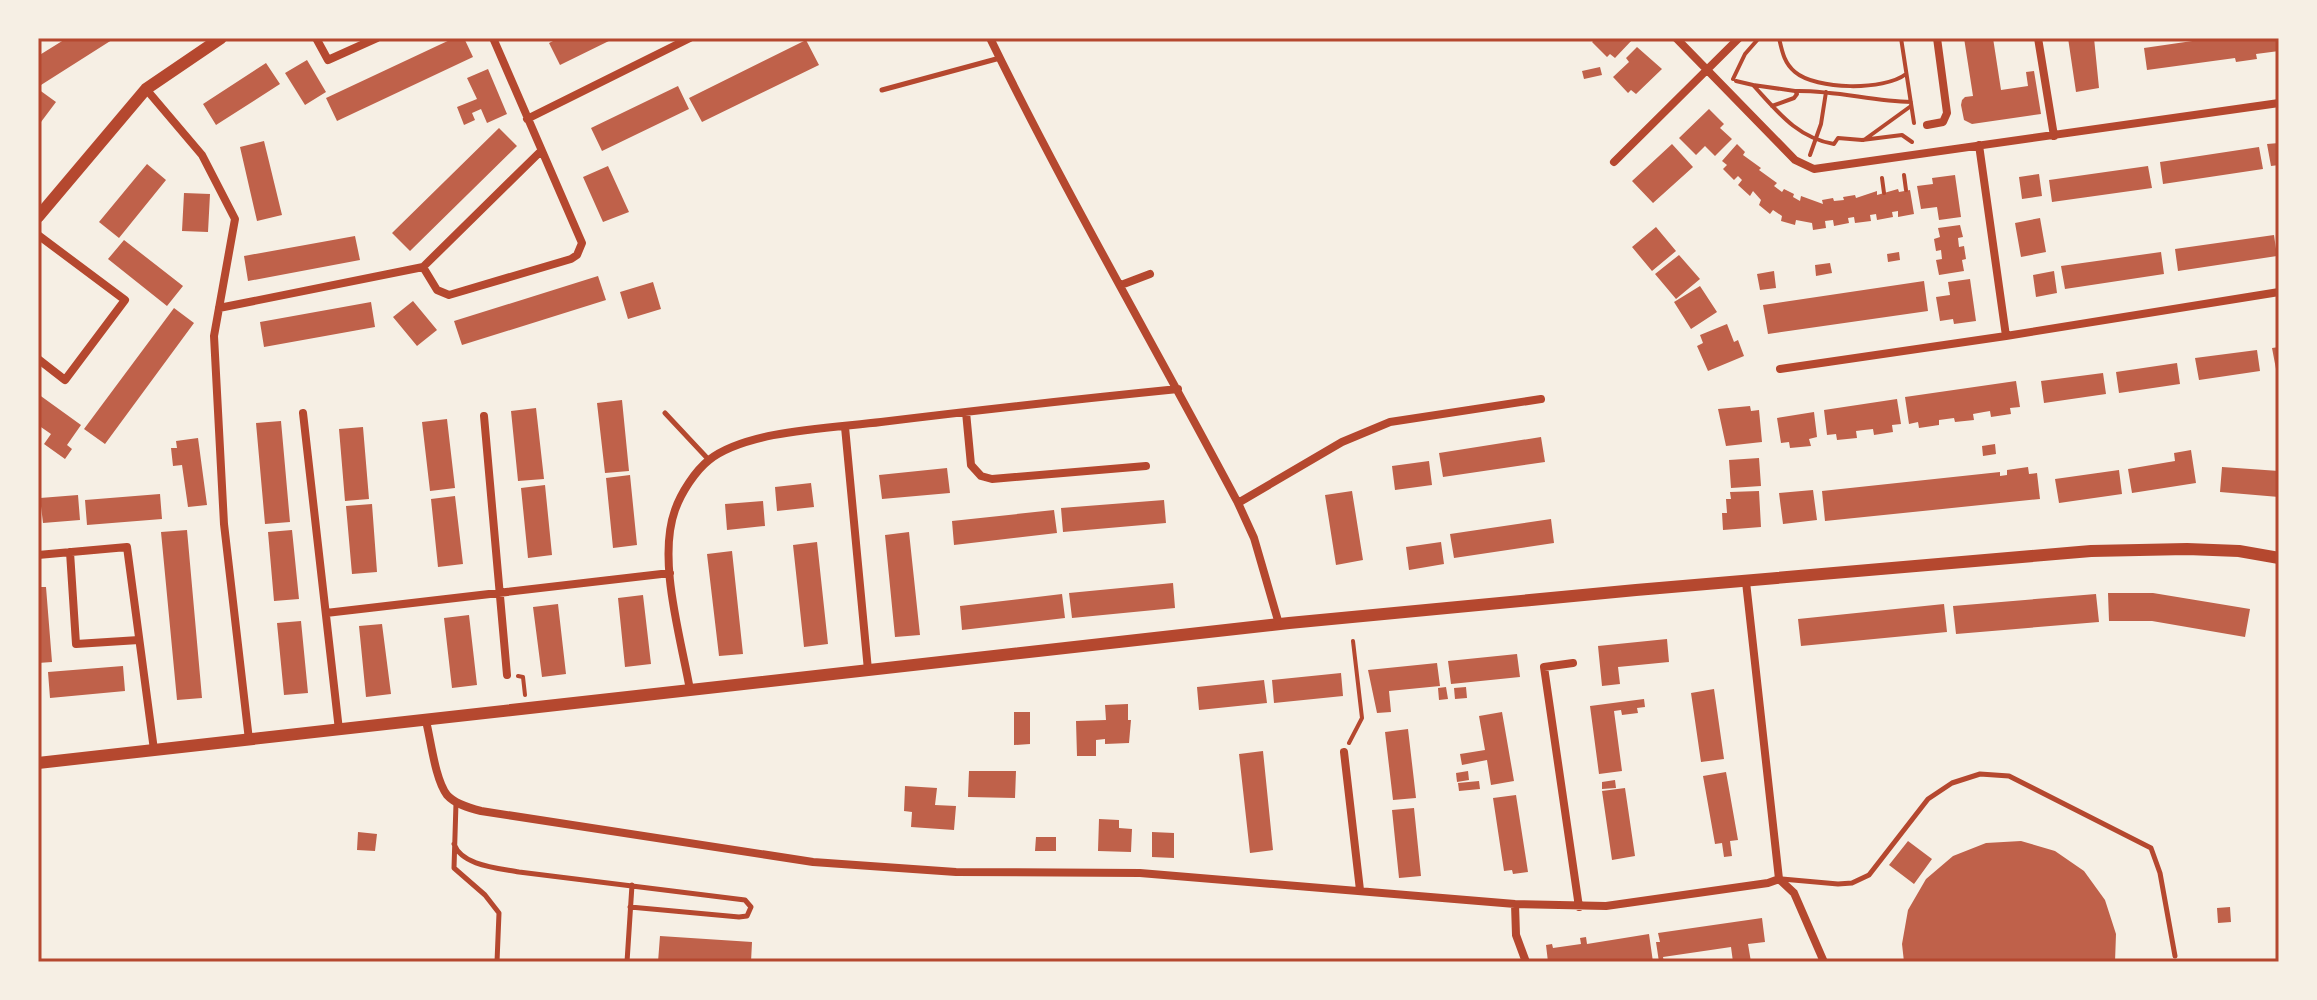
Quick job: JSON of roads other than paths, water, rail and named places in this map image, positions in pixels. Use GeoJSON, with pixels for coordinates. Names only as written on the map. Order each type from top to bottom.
{"type":"FeatureCollection","features":[{"type":"Feature","properties":{"kind":"street"},"geometry":{"type":"LineString","coordinates":[[38,217],[146,89],[221,38]]}},
{"type":"Feature","properties":{"kind":"street"},"geometry":{"type":"LineString","coordinates":[[316,38],[328,60],[377,38]]}},
{"type":"Feature","properties":{"kind":"street"},"geometry":{"type":"LineString","coordinates":[[423,267],[437,290],[449,295],[577,255],[582,243],[493,38]]}},
{"type":"Feature","properties":{"kind":"street"},"geometry":{"type":"LineString","coordinates":[[527,119],[690,38]]}},
{"type":"Feature","properties":{"kind":"street"},"geometry":{"type":"LineString","coordinates":[[990,38],[1044,148],[1238,503],[1254,538],[1279,624]]}},
{"type":"Feature","properties":{"kind":"street"},"geometry":{"type":"LineString","coordinates":[[1676,38],[1795,160],[1814,169],[2279,103]]}},
{"type":"Feature","properties":{"kind":"street"},"geometry":{"type":"LineString","coordinates":[[1614,162],[1739,38]]}},
{"type":"Feature","properties":{"kind":"street"},"geometry":{"type":"LineString","coordinates":[[1927,125],[1943,122],[1947,113],[1937,38]]}},
{"type":"Feature","properties":{"kind":"street"},"geometry":{"type":"LineString","coordinates":[[2038,38],[2054,136]]}},
{"type":"Feature","properties":{"kind":"street"},"geometry":{"type":"LineString","coordinates":[[146,89],[202,155],[235,219],[214,336],[224,524],[249,740]]}},
{"type":"Feature","properties":{"kind":"street"},"geometry":{"type":"LineString","coordinates":[[1979,145],[2006,336]]}},
{"type":"Feature","properties":{"kind":"street"},"geometry":{"type":"LineString","coordinates":[[219,308],[423,267],[541,151]]}},
{"type":"Feature","properties":{"kind":"street"},"geometry":{"type":"LineString","coordinates":[[38,235],[125,300],[65,380],[38,359]]}},
{"type":"Feature","properties":{"kind":"street"},"geometry":{"type":"LineString","coordinates":[[1121,285],[1150,274]]}},
{"type":"Feature","properties":{"kind":"street"},"geometry":{"type":"LineString","coordinates":[[1780,369],[2279,292]]}},
{"type":"Feature","properties":{"kind":"street"},"geometry":{"type":"LineString","coordinates":[[690,690],[670,573],[668,540],[676,508],[689,484],[709,460],[764,437],[1178,389]]}},
{"type":"Feature","properties":{"kind":"street"},"geometry":{"type":"LineString","coordinates":[[1238,503],[1342,442],[1390,422],[1541,399]]}},
{"type":"Feature","properties":{"kind":"street"},"geometry":{"type":"LineString","coordinates":[[966,412],[971,465],[981,476],[992,479],[1146,466]]}},
{"type":"Feature","properties":{"kind":"street"},"geometry":{"type":"LineString","coordinates":[[303,413],[339,730]]}},
{"type":"Feature","properties":{"kind":"street"},"geometry":{"type":"LineString","coordinates":[[484,416],[507,675]]}},
{"type":"Feature","properties":{"kind":"street"},"geometry":{"type":"LineString","coordinates":[[845,427],[868,670]]}},
{"type":"Feature","properties":{"kind":"street"},"geometry":{"type":"LineString","coordinates":[[38,555],[127,547],[154,750]]}},
{"type":"Feature","properties":{"kind":"street"},"geometry":{"type":"LineString","coordinates":[[38,763],[1279,624],[2091,551],[2187,549],[2239,551],[2279,558]]}},
{"type":"Feature","properties":{"kind":"street"},"geometry":{"type":"LineString","coordinates":[[70,552],[76,644],[139,640]]}},
{"type":"Feature","properties":{"kind":"street"},"geometry":{"type":"LineString","coordinates":[[326,613],[670,573]]}},
{"type":"Feature","properties":{"kind":"street"},"geometry":{"type":"LineString","coordinates":[[1746,582],[1779,879],[1794,893],[1824,962]]}},
{"type":"Feature","properties":{"kind":"street"},"geometry":{"type":"LineString","coordinates":[[1573,663],[1544,667],[1579,907]]}},
{"type":"Feature","properties":{"kind":"street"},"geometry":{"type":"LineString","coordinates":[[426,721],[440,782],[447,795],[456,802],[481,811],[813,862],[956,872],[1140,873],[1579,907],[1768,883],[1779,879]]}},
{"type":"Feature","properties":{"kind":"street"},"geometry":{"type":"LineString","coordinates":[[1344,752],[1360,890]]}},
{"type":"Feature","properties":{"kind":"street"},"geometry":{"type":"LineString","coordinates":[[1515,904],[1516,935],[1526,962]]}},
{"type":"Feature","properties":{"kind":"lane"},"geometry":{"type":"LineString","coordinates":[[882,90],[1000,58]]}},
{"type":"Feature","properties":{"kind":"lane"},"geometry":{"type":"LineString","coordinates":[[665,413],[709,460]]}},
{"type":"Feature","properties":{"kind":"lane"},"geometry":{"type":"LineString","coordinates":[[1779,879],[1852,883],[1869,875],[1928,799],[1952,783],[1980,774],[2009,776],[2151,848],[2160,873],[2175,956]]}},
{"type":"Feature","properties":{"kind":"lane"},"geometry":{"type":"LineString","coordinates":[[456,802],[453,862],[457,874],[485,895],[499,913],[497,962]]}},
{"type":"Feature","properties":{"kind":"lane"},"geometry":{"type":"LineString","coordinates":[[454,844],[461,856],[519,872],[745,900],[751,907],[747,916],[739,917],[630,907]]}},
{"type":"Feature","properties":{"kind":"lane"},"geometry":{"type":"LineString","coordinates":[[627,962],[632,885]]}}]}
